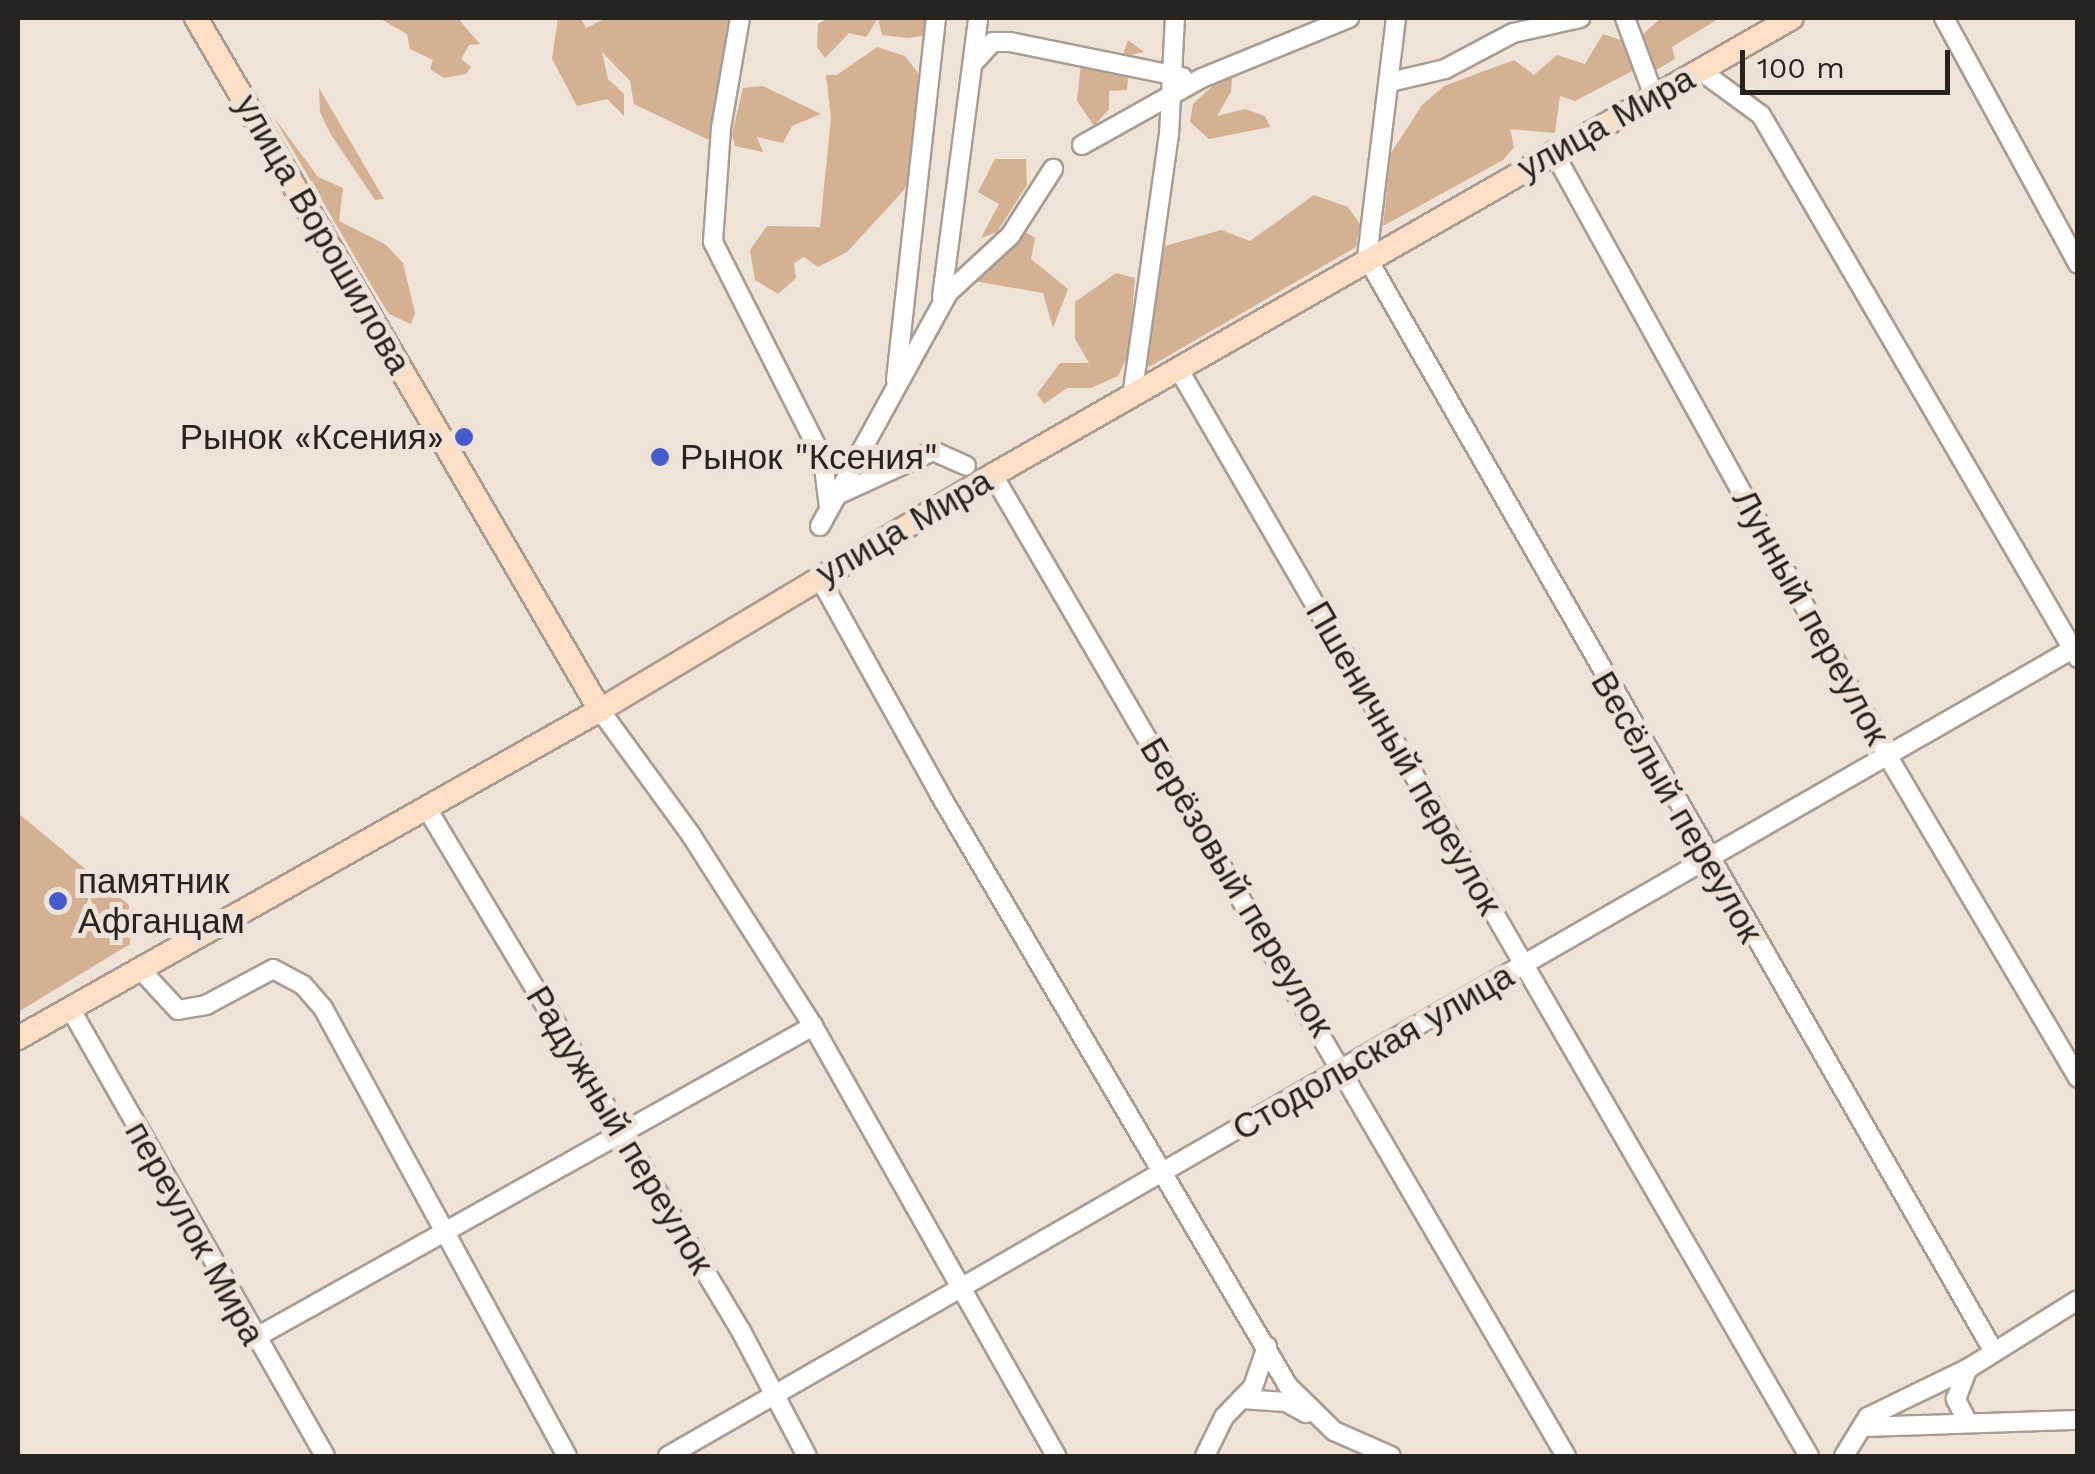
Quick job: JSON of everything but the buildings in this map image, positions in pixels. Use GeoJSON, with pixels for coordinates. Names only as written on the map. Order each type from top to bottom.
{"type":"FeatureCollection","features":[{"type":"Feature","properties":{"kind":"main road","name":"улица Ворошилова"},"geometry":{"type":"LineString","coordinates":[[196,18],[600,710]]}},
{"type":"Feature","properties":{"kind":"main road","name":"улица Мира"},"geometry":{"type":"LineString","coordinates":[[18,1038],[600,710],[993,475],[1792,18]]}},
{"type":"Feature","properties":{"kind":"street"},"geometry":{"type":"LineString","coordinates":[[740,18],[717,166],[713,242],[822,460],[832,501]]}},
{"type":"Feature","properties":{"kind":"street"},"geometry":{"type":"LineString","coordinates":[[893,395],[936,18]]}},
{"type":"Feature","properties":{"kind":"street"},"geometry":{"type":"LineString","coordinates":[[940,307],[978,18]]}},
{"type":"Feature","properties":{"kind":"street"},"geometry":{"type":"LineString","coordinates":[[1132,397],[1172,95],[1175,18]]}},
{"type":"Feature","properties":{"kind":"street"},"geometry":{"type":"LineString","coordinates":[[1082,145],[1202,78],[1349,18]]}},
{"type":"Feature","properties":{"kind":"street"},"geometry":{"type":"LineString","coordinates":[[1367,258],[1396,18]]}},
{"type":"Feature","properties":{"kind":"street"},"geometry":{"type":"LineString","coordinates":[[1390,82],[1445,69],[1512,32],[1580,18]]}},
{"type":"Feature","properties":{"kind":"street"},"geometry":{"type":"LineString","coordinates":[[1625,18],[1654,96]]}},
{"type":"Feature","properties":{"kind":"street"},"geometry":{"type":"LineString","coordinates":[[1944,18],[2078,264]]}},
{"type":"Feature","properties":{"kind":"street"},"geometry":{"type":"LineString","coordinates":[[972,65],[993,42],[1010,42],[1202,78]]}},
{"type":"Feature","properties":{"kind":"street"},"geometry":{"type":"LineString","coordinates":[[1701,70],[1761,115],[2076,651]]}},
{"type":"Feature","properties":{"kind":"street","name":"Лунный переулок"},"geometry":{"type":"LineString","coordinates":[[1552,152],[1888,755],[2078,1078]]}},
{"type":"Feature","properties":{"kind":"street"},"geometry":{"type":"LineString","coordinates":[[820,526],[940,307],[1010,236],[1053,169]]}},
{"type":"Feature","properties":{"kind":"street","name":"Весёлый переулок"},"geometry":{"type":"LineString","coordinates":[[1367,258],[1706,859],[1994,1352]]}},
{"type":"Feature","properties":{"kind":"street","name":"Пшеничный переулок"},"geometry":{"type":"LineString","coordinates":[[1179,370],[1809,1456]]}},
{"type":"Feature","properties":{"kind":"street"},"geometry":{"type":"LineString","coordinates":[[832,501],[933,451],[966,466]]}},
{"type":"Feature","properties":{"kind":"street","name":"Берёзовый переулок"},"geometry":{"type":"LineString","coordinates":[[993,475],[1344,1069],[1566,1456]]}},
{"type":"Feature","properties":{"kind":"street"},"geometry":{"type":"LineString","coordinates":[[820,577],[1160,1173],[1267,1345],[1288,1386],[1319,1421]]}},
{"type":"Feature","properties":{"kind":"street","name":"Стодольская улица"},"geometry":{"type":"LineString","coordinates":[[668,1456],[1706,859],[2076,651]]}},
{"type":"Feature","properties":{"kind":"street"},"geometry":{"type":"LineString","coordinates":[[600,710],[691,834],[813,1026],[958,1289],[1056,1456]]}},
{"type":"Feature","properties":{"kind":"street","name":"Радужный переулок"},"geometry":{"type":"LineString","coordinates":[[426,808],[620,1130],[808,1456]]}},
{"type":"Feature","properties":{"kind":"street"},"geometry":{"type":"LineString","coordinates":[[140,969],[178,1010],[206,1005],[273,969],[303,985],[323,1008],[567,1456]]}},
{"type":"Feature","properties":{"kind":"street","name":"переулок Мира"},"geometry":{"type":"LineString","coordinates":[[70,1008],[253,1339],[324,1456]]}},
{"type":"Feature","properties":{"kind":"street"},"geometry":{"type":"LineString","coordinates":[[253,1339],[620,1130],[813,1026]]}},
{"type":"Feature","properties":{"kind":"street"},"geometry":{"type":"LineString","coordinates":[[1845,1456],[1858,1428],[1884,1407],[1969,1368],[2078,1300]]}},
{"type":"Feature","properties":{"kind":"street"},"geometry":{"type":"LineString","coordinates":[[1205,1456],[1261,1373],[1267,1345]]}},
{"type":"Feature","properties":{"kind":"street"},"geometry":{"type":"LineString","coordinates":[[1966,1421],[1956,1399],[1969,1368]]}},
{"type":"Feature","properties":{"kind":"street"},"geometry":{"type":"LineString","coordinates":[[1241,1399],[1286,1402],[1391,1456]]}},
{"type":"Feature","properties":{"kind":"street"},"geometry":{"type":"LineString","coordinates":[[1858,1428],[1887,1421],[2078,1420]]}},
{"type":"Feature","properties":{"kind":"shaded area"},"geometry":{"type":"Polygon","coordinates":[[[379,18],[465,18],[460,21],[480,44],[469,45],[461,59],[471,67],[466,74],[444,78],[430,69],[433,60],[410,49],[407,34],[379,18]]]}},
{"type":"Feature","properties":{"kind":"shaded area"},"geometry":{"type":"Polygon","coordinates":[[[558,18],[581,18],[586,28],[606,18],[735,18],[713,142],[634,104],[630,81],[602,52],[608,79],[624,94],[624,116],[607,99],[577,106],[552,59],[558,18]]]}},
{"type":"Feature","properties":{"kind":"shaded area"},"geometry":{"type":"Polygon","coordinates":[[[828,18],[878,18],[866,37],[849,33],[825,58],[817,47],[818,24],[828,18]]]}},
{"type":"Feature","properties":{"kind":"shaded area"},"geometry":{"type":"Polygon","coordinates":[[[878,18],[927,18],[923,36],[907,38],[882,35],[878,18]]]}},
{"type":"Feature","properties":{"kind":"shaded area"},"geometry":{"type":"Polygon","coordinates":[[[1661,18],[1720,18],[1672,47],[1675,59],[1658,69],[1634,70],[1575,101],[1560,96],[1555,133],[1510,129],[1514,147],[1503,160],[1383,226],[1391,153],[1422,105],[1444,86],[1514,60],[1534,75],[1557,55],[1585,64],[1603,34],[1632,44],[1661,18]]]}},
{"type":"Feature","properties":{"kind":"shaded area"},"geometry":{"type":"Polygon","coordinates":[[[1128,40],[1144,52],[1130,55],[1127,90],[1109,91],[1109,109],[1094,126],[1077,101],[1082,53],[1106,72],[1118,69],[1128,40]]]}},
{"type":"Feature","properties":{"kind":"shaded area"},"geometry":{"type":"Polygon","coordinates":[[[877,47],[905,56],[918,73],[919,149],[905,189],[847,252],[818,267],[804,257],[794,263],[796,278],[778,294],[755,280],[750,250],[767,226],[820,227],[831,118],[826,75],[837,75],[877,47]]]}},
{"type":"Feature","properties":{"kind":"shaded area"},"geometry":{"type":"Polygon","coordinates":[[[1233,67],[1231,92],[1217,116],[1245,109],[1265,116],[1270,127],[1209,139],[1190,122],[1193,104],[1233,67]]]}},
{"type":"Feature","properties":{"kind":"shaded area"},"geometry":{"type":"Polygon","coordinates":[[[763,86],[821,114],[792,126],[783,143],[757,137],[763,152],[735,146],[732,134],[743,88],[763,86]]]}},
{"type":"Feature","properties":{"kind":"shaded area"},"geometry":{"type":"Polygon","coordinates":[[[319,88],[384,199],[375,200],[330,133],[320,112],[319,88]]]}},
{"type":"Feature","properties":{"kind":"shaded area"},"geometry":{"type":"Polygon","coordinates":[[[273,116],[318,177],[343,188],[339,221],[385,244],[403,263],[415,313],[411,324],[389,314],[273,116]]]}},
{"type":"Feature","properties":{"kind":"shaded area"},"geometry":{"type":"Polygon","coordinates":[[[995,159],[1026,159],[1027,185],[997,232],[981,238],[999,204],[978,192],[995,159]]]}},
{"type":"Feature","properties":{"kind":"shaded area"},"geometry":{"type":"Polygon","coordinates":[[[1314,195],[1348,207],[1360,224],[1356,247],[1149,367],[1142,349],[1165,246],[1221,230],[1250,241],[1314,195]]]}},
{"type":"Feature","properties":{"kind":"shaded area"},"geometry":{"type":"Polygon","coordinates":[[[1026,232],[1035,238],[1031,259],[1068,289],[1053,328],[1043,293],[968,280],[1026,232]]]}},
{"type":"Feature","properties":{"kind":"shaded area"},"geometry":{"type":"Polygon","coordinates":[[[1116,273],[1135,278],[1129,354],[1118,376],[1091,388],[1067,388],[1044,404],[1037,394],[1060,363],[1089,363],[1075,339],[1075,302],[1116,273]]]}},
{"type":"Feature","properties":{"kind":"shaded area"},"geometry":{"type":"Polygon","coordinates":[[[19,814],[129,905],[130,944],[18,1012],[19,814]]]}},
{"type":"Feature","properties":{"kind":"place","name":"Рынок «Ксения»"},"geometry":{"type":"Point","coordinates":[464,437]}},
{"type":"Feature","properties":{"kind":"place","name":"Рынок \"Ксения\""},"geometry":{"type":"Point","coordinates":[660,457]}},
{"type":"Feature","properties":{"kind":"place","name":"памятник Афганцам"},"geometry":{"type":"Point","coordinates":[58,901]}}]}
